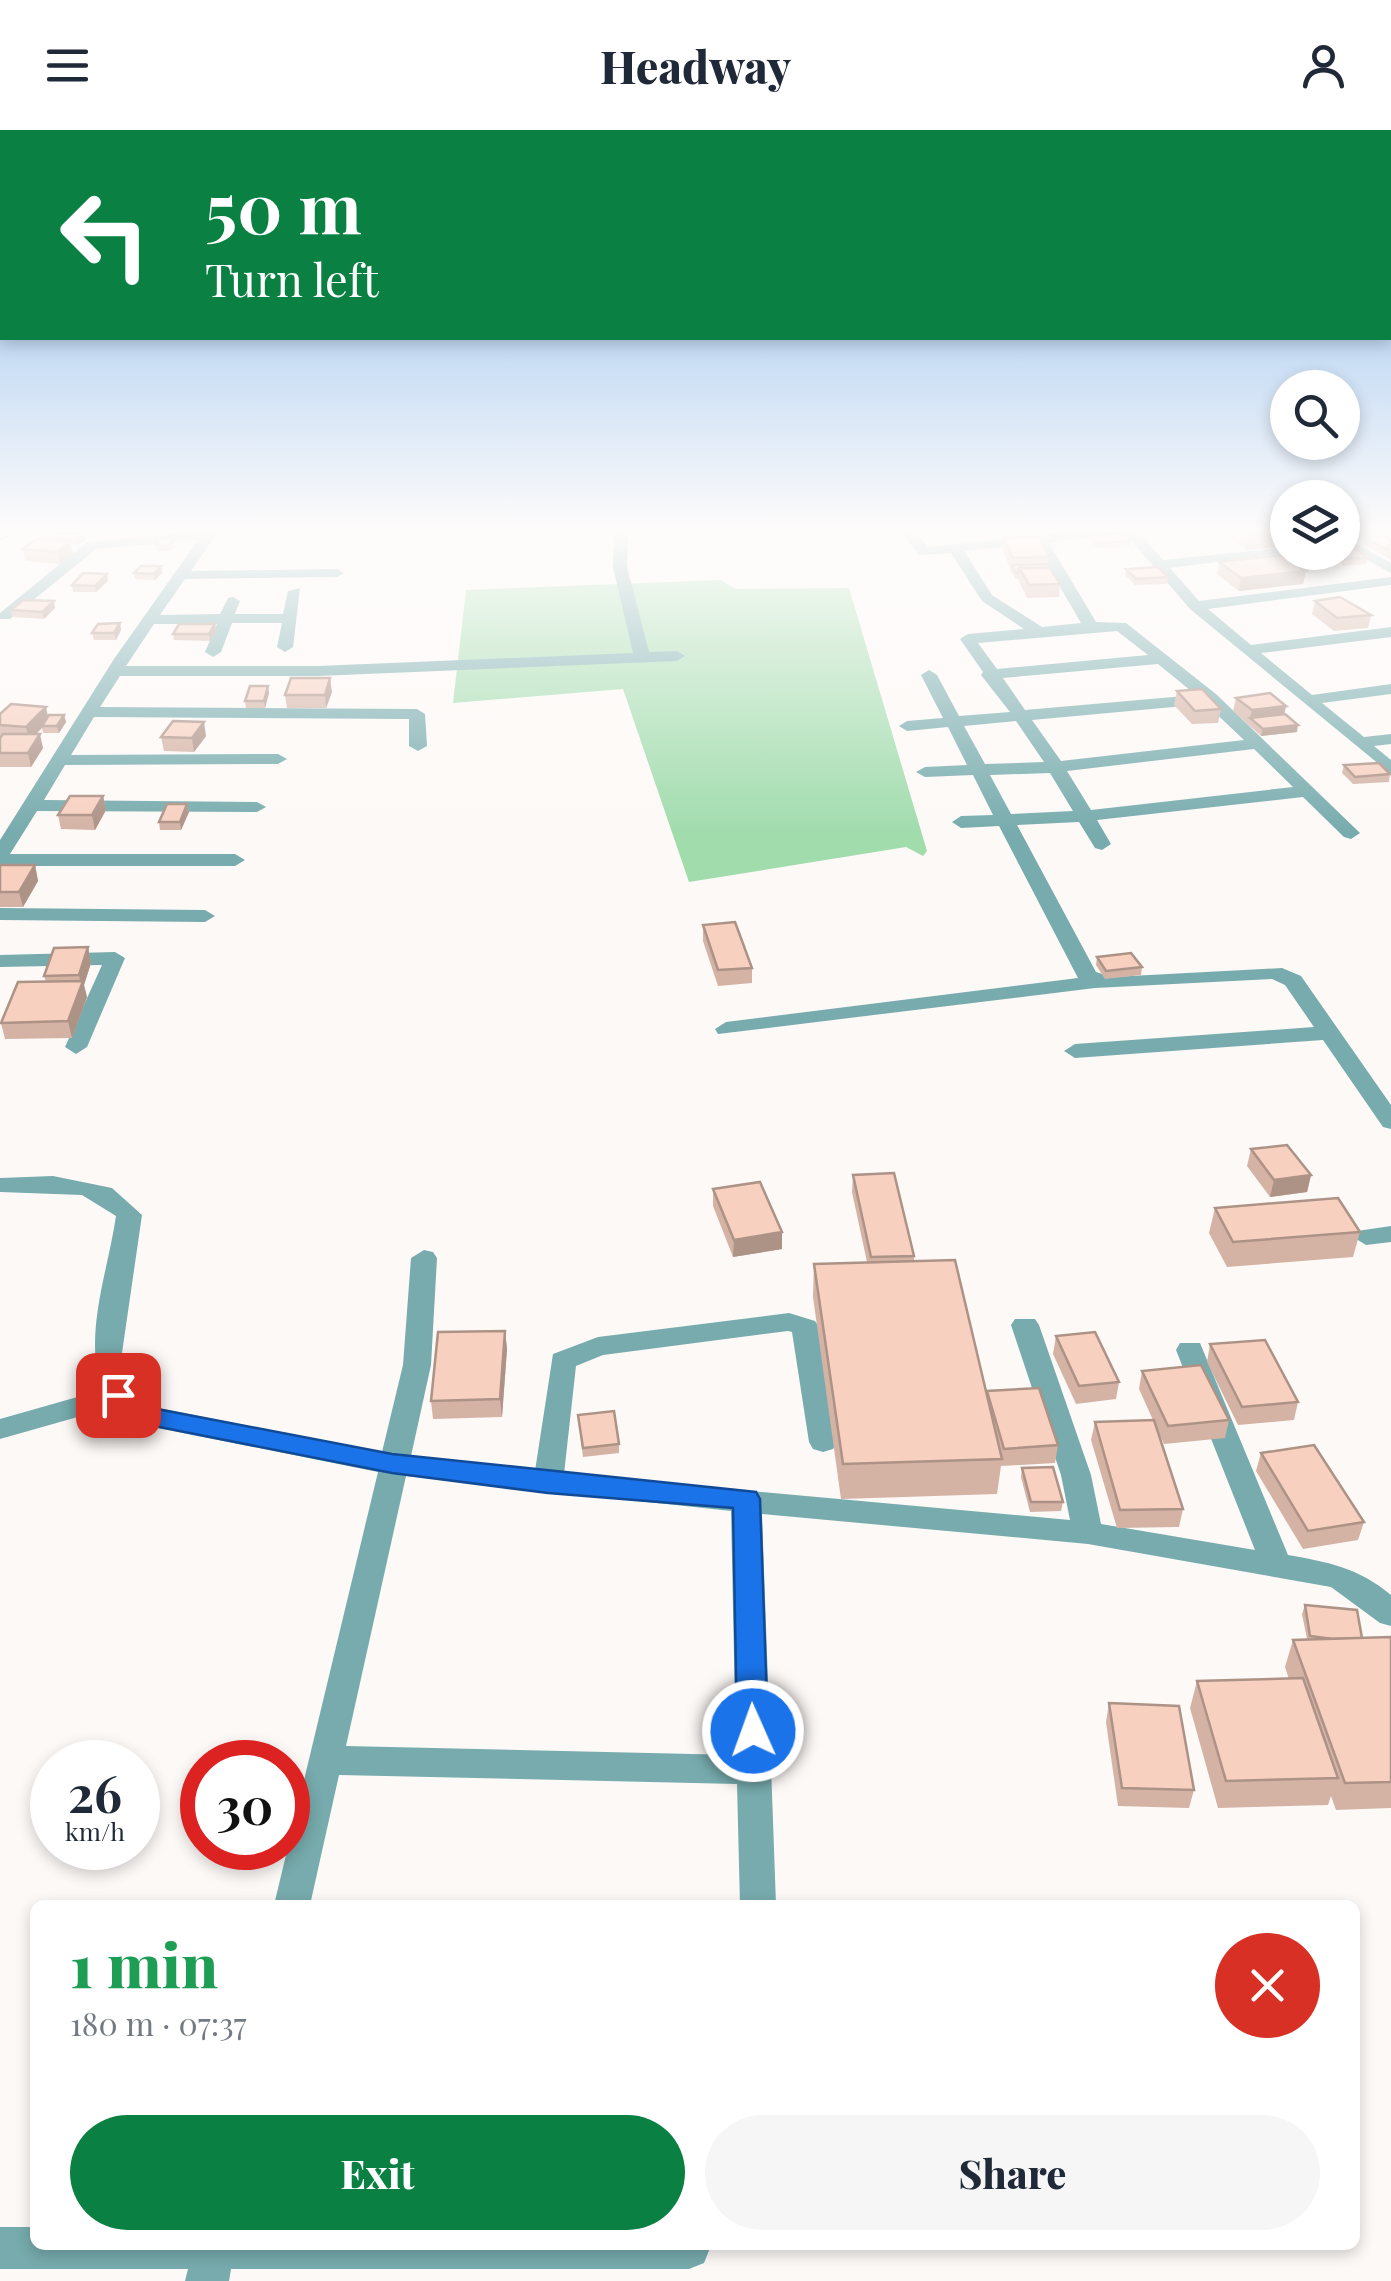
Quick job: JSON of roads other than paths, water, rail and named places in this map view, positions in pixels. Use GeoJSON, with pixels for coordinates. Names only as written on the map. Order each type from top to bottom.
{"type":"FeatureCollection","features":[{"type":"Feature","properties":{"kind":"street"},"geometry":{"type":"LineString","coordinates":[[0,858],[60,760],[82,715],[141,632]]}},
{"type":"Feature","properties":{"kind":"street"},"geometry":{"type":"LineString","coordinates":[[213,652],[221,632]]}},
{"type":"Feature","properties":{"kind":"street"},"geometry":{"type":"LineString","coordinates":[[285,648],[288,632]]}},
{"type":"Feature","properties":{"kind":"street"},"geometry":{"type":"LineString","coordinates":[[636,632],[642,657]]}},
{"type":"Feature","properties":{"kind":"street"},"geometry":{"type":"LineString","coordinates":[[1035,632],[968,639],[989,675],[1056,767],[1102,844]]}},
{"type":"Feature","properties":{"kind":"street"},"geometry":{"type":"LineString","coordinates":[[1129,632],[1210,698],[1304,792],[1351,832]]}},
{"type":"Feature","properties":{"kind":"street"},"geometry":{"type":"LineString","coordinates":[[1226,632],[1391,769]]}},
{"type":"Feature","properties":{"kind":"street"},"geometry":{"type":"LineString","coordinates":[[1246,650],[1388,632]]}},
{"type":"Feature","properties":{"kind":"street"},"geometry":{"type":"LineString","coordinates":[[115,671],[318,672],[677,656]]}},
{"type":"Feature","properties":{"kind":"street"},"geometry":{"type":"LineString","coordinates":[[989,675],[1160,659]]}},
{"type":"Feature","properties":{"kind":"street"},"geometry":{"type":"LineString","coordinates":[[929,675],[1087,976],[1095,982]]}},
{"type":"Feature","properties":{"kind":"street"},"geometry":{"type":"LineString","coordinates":[[1308,700],[1391,689]]}},
{"type":"Feature","properties":{"kind":"street"},"geometry":{"type":"LineString","coordinates":[[906,726],[1210,698]]}},
{"type":"Feature","properties":{"kind":"street"},"geometry":{"type":"LineString","coordinates":[[82,715],[417,714],[418,746]]}},
{"type":"Feature","properties":{"kind":"street"},"geometry":{"type":"LineString","coordinates":[[1361,743],[1391,739]]}},
{"type":"Feature","properties":{"kind":"street"},"geometry":{"type":"LineString","coordinates":[[924,772],[982,773],[1056,767],[1256,744]]}},
{"type":"Feature","properties":{"kind":"street"},"geometry":{"type":"LineString","coordinates":[[60,760],[278,759]]}},
{"type":"Feature","properties":{"kind":"street"},"geometry":{"type":"LineString","coordinates":[[961,822],[1083,816],[1304,792]]}},
{"type":"Feature","properties":{"kind":"street"},"geometry":{"type":"LineString","coordinates":[[33,805],[257,807]]}},
{"type":"Feature","properties":{"kind":"street"},"geometry":{"type":"LineString","coordinates":[[0,858],[235,860]]}},
{"type":"Feature","properties":{"kind":"street"},"geometry":{"type":"LineString","coordinates":[[0,914],[204,916]]}},
{"type":"Feature","properties":{"kind":"street"},"geometry":{"type":"LineString","coordinates":[[0,961],[115,958],[76,1047]]}},
{"type":"Feature","properties":{"kind":"street"},"geometry":{"type":"LineString","coordinates":[[726,1029],[1095,982],[1276,972],[1293,982],[1391,1122]]}},
{"type":"Feature","properties":{"kind":"street"},"geometry":{"type":"LineString","coordinates":[[1074,1051],[1329,1034]]}},
{"type":"Feature","properties":{"kind":"street"},"geometry":{"type":"LineString","coordinates":[[0,1185],[70,1185],[109,1192],[129,1214],[110,1333],[109,1372],[118,1395],[139,1414],[392,1464],[548,1483],[1088,1533],[1338,1576],[1368,1592],[1391,1614]]}},
{"type":"Feature","properties":{"kind":"street"},"geometry":{"type":"LineString","coordinates":[[293,1900],[417,1365],[424,1258]]}},
{"type":"Feature","properties":{"kind":"street"},"geometry":{"type":"LineString","coordinates":[[548,1483],[563,1361],[598,1346],[776,1323],[806,1328],[823,1442]]}},
{"type":"Feature","properties":{"kind":"street"},"geometry":{"type":"LineString","coordinates":[[1025,1325],[1076,1475],[1088,1533]]}},
{"type":"Feature","properties":{"kind":"street"},"geometry":{"type":"LineString","coordinates":[[1190,1350],[1276,1565]]}},
{"type":"Feature","properties":{"kind":"street"},"geometry":{"type":"LineString","coordinates":[[0,1429],[56,1416],[118,1395]]}},
{"type":"Feature","properties":{"kind":"street"},"geometry":{"type":"LineString","coordinates":[[746,1499],[758,1900]]}},
{"type":"Feature","properties":{"kind":"street"},"geometry":{"type":"LineString","coordinates":[[324,1760],[754,1770]]}},
{"type":"Feature","properties":{"kind":"street"},"geometry":{"type":"LineString","coordinates":[[0,2248],[30,2249]]}},
{"type":"Feature","properties":{"kind":"street"},"geometry":{"type":"LineString","coordinates":[[42,2250],[212,2258],[594,2250]]}}]}
